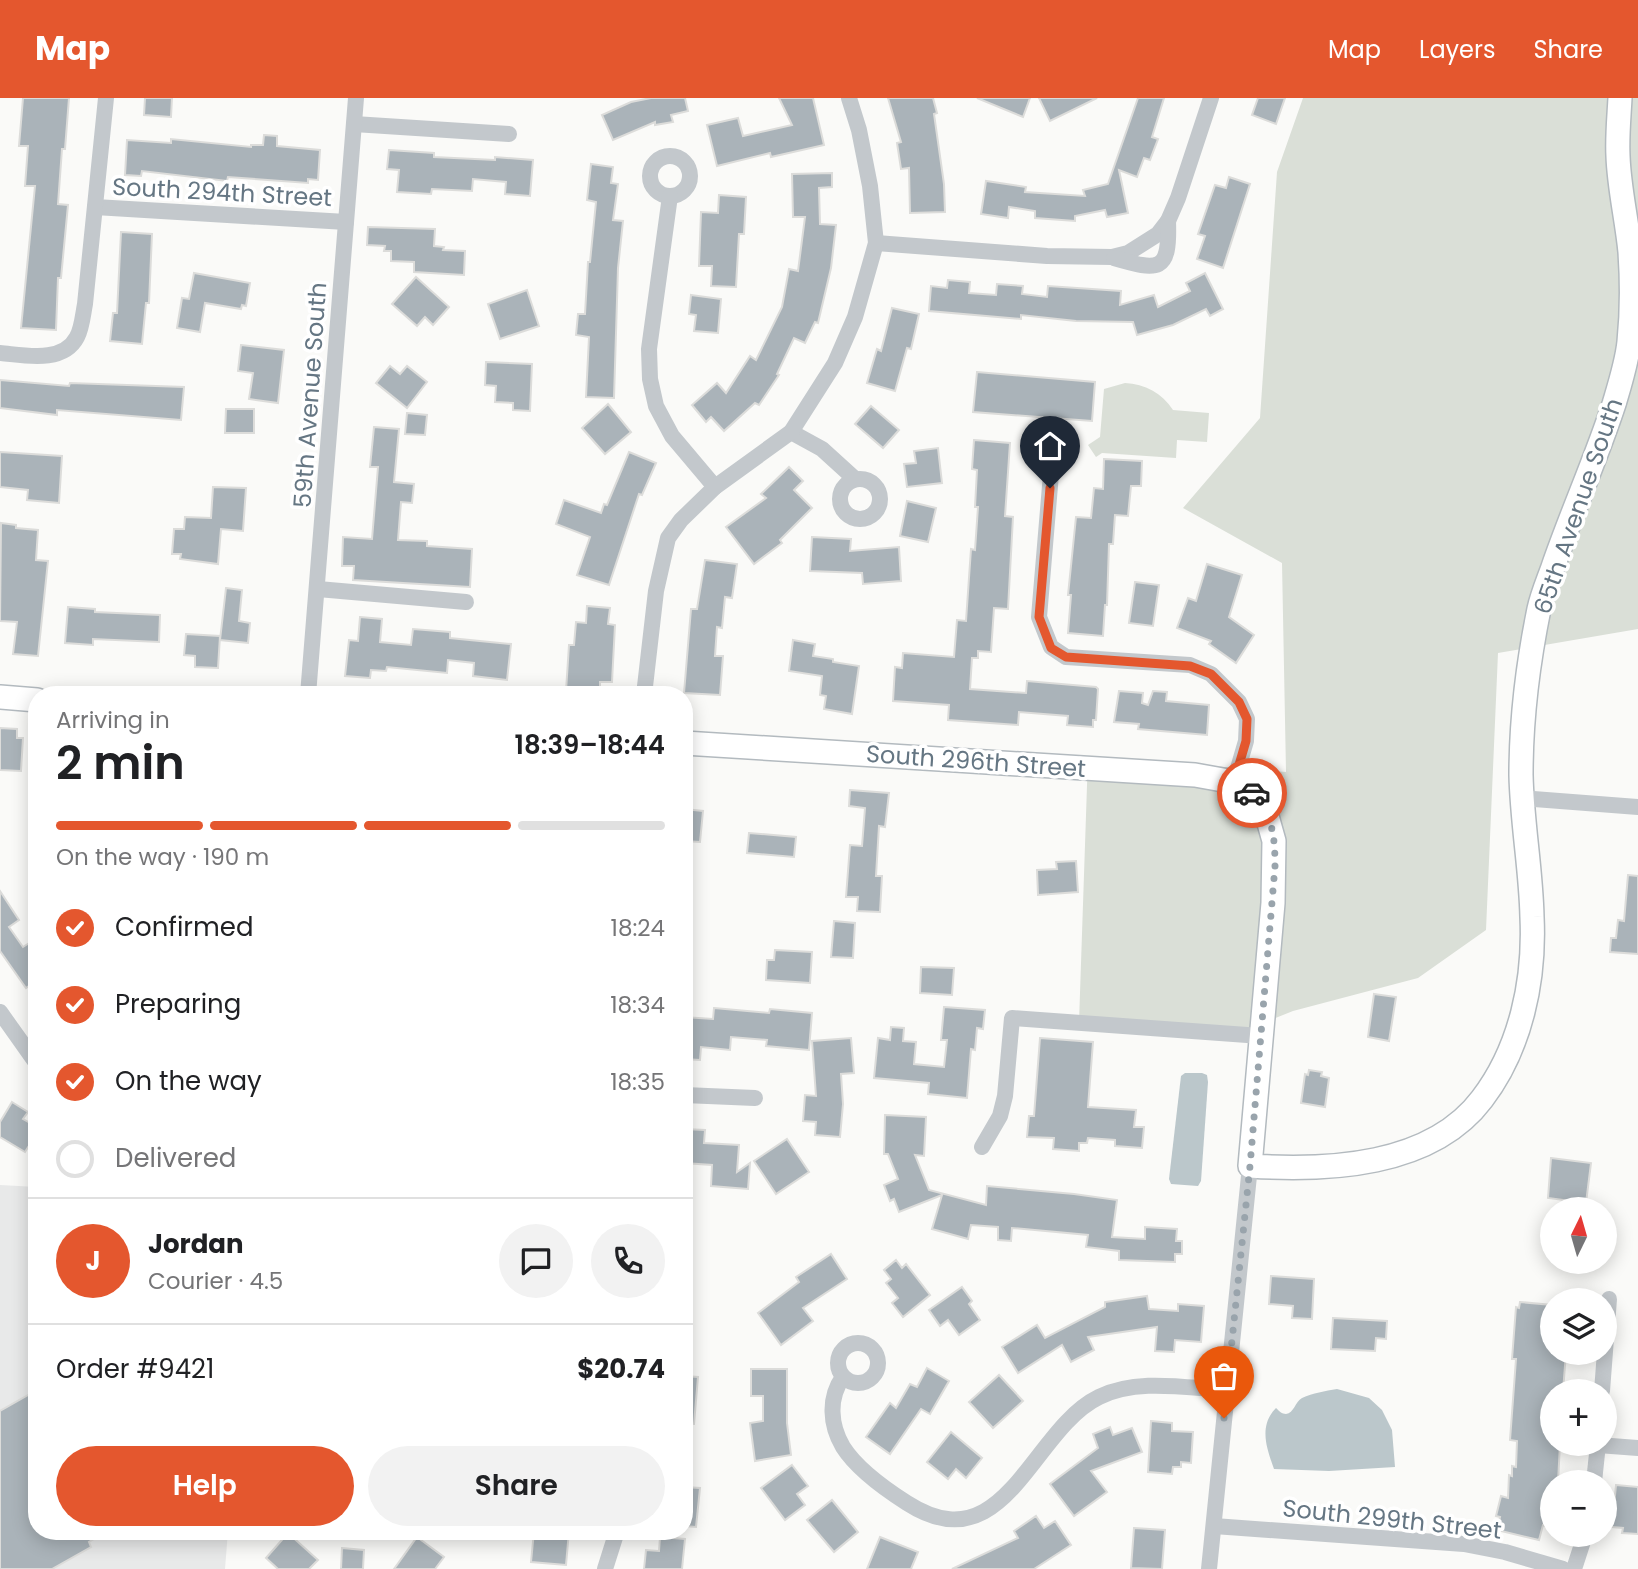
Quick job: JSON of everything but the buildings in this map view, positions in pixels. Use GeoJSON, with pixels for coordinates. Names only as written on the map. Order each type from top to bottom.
{"type":"FeatureCollection","features":[{"type":"Feature","properties":{"kind":"street"},"geometry":{"type":"LineString","coordinates":[[0,353],[46,356],[68,347],[77,338],[85,304],[106,98]]}},
{"type":"Feature","properties":{"kind":"street","name":"59th Avenue South"},"geometry":{"type":"LineString","coordinates":[[310,686],[355,98]]}},
{"type":"Feature","properties":{"kind":"street"},"geometry":{"type":"LineString","coordinates":[[645,686],[656,591],[668,538],[681,520],[715,487],[791,432],[835,363],[855,317],[876,243],[870,186],[859,130],[849,98]]}},
{"type":"Feature","properties":{"kind":"street"},"geometry":{"type":"LineString","coordinates":[[1112,257],[1128,253],[1145,244],[1158,234],[1168,221],[1211,98]]}},
{"type":"Feature","properties":{"kind":"street","name":"65th Avenue South"},"geometry":{"type":"LineString","coordinates":[[1250,1166],[1327,1168],[1399,1153],[1438,1137],[1466,1117],[1494,1082],[1516,1033],[1528,985],[1532,934],[1521,755],[1527,688],[1539,607],[1564,534],[1600,447],[1619,387],[1629,343],[1630,253],[1618,158],[1620,98]]}},
{"type":"Feature","properties":{"kind":"street"},"geometry":{"type":"LineString","coordinates":[[354,124],[509,134]]}},
{"type":"Feature","properties":{"kind":"street"},"geometry":{"type":"LineString","coordinates":[[670,196],[649,349],[650,379],[656,406],[672,436],[715,487]]}},
{"type":"Feature","properties":{"kind":"street","name":"South 294th Street"},"geometry":{"type":"LineString","coordinates":[[95,207],[346,222]]}},
{"type":"Feature","properties":{"kind":"street"},"geometry":{"type":"LineString","coordinates":[[876,243],[1047,256],[1112,257],[1149,267],[1158,265],[1165,258],[1168,221]]}},
{"type":"Feature","properties":{"kind":"street"},"geometry":{"type":"LineString","coordinates":[[791,432],[822,449],[855,479]]}},
{"type":"Feature","properties":{"kind":"street"},"geometry":{"type":"LineString","coordinates":[[1052,462],[1039,617],[1051,648],[1066,657],[1190,666],[1211,674],[1239,702],[1247,719],[1246,741],[1234,782]]}},
{"type":"Feature","properties":{"kind":"street"},"geometry":{"type":"LineString","coordinates":[[318,589],[466,602]]}},
{"type":"Feature","properties":{"kind":"street"},"geometry":{"type":"LineString","coordinates":[[0,697],[28,699]]}},
{"type":"Feature","properties":{"kind":"street","name":"South 296th Street"},"geometry":{"type":"LineString","coordinates":[[693,744],[1195,775],[1234,782],[1261,802],[1272,828],[1275,859],[1261,1036]]}},
{"type":"Feature","properties":{"kind":"street"},"geometry":{"type":"LineString","coordinates":[[1522,798],[1638,807]]}},
{"type":"Feature","properties":{"kind":"street"},"geometry":{"type":"LineString","coordinates":[[0,1012],[28,1051]]}},
{"type":"Feature","properties":{"kind":"street"},"geometry":{"type":"LineString","coordinates":[[982,1147],[1003,1106],[1012,1018],[1261,1036],[1209,1569]]}},
{"type":"Feature","properties":{"kind":"street"},"geometry":{"type":"LineString","coordinates":[[693,1095],[755,1098]]}},
{"type":"Feature","properties":{"kind":"street"},"geometry":{"type":"LineString","coordinates":[[843,1377],[835,1392],[832,1416],[835,1430],[853,1461],[900,1499],[922,1512],[947,1520],[971,1517],[1000,1501],[1019,1483],[1067,1421],[1100,1396],[1137,1387],[1226,1390]]}},
{"type":"Feature","properties":{"kind":"street"},"geometry":{"type":"LineString","coordinates":[[1617,1446],[1638,1448]]}},
{"type":"Feature","properties":{"kind":"street","name":"South 299th Street"},"geometry":{"type":"LineString","coordinates":[[1214,1526],[1464,1544],[1505,1552],[1563,1569]]}},
{"type":"Feature","properties":{"kind":"street"},"geometry":{"type":"LineString","coordinates":[[605,1569],[614,1540]]}},
{"type":"Feature","properties":{"kind":"street"},"geometry":{"type":"LineString","coordinates":[[1574,1569],[1581,1547]]}},
{"type":"Feature","properties":{"kind":"shaded area"},"geometry":{"type":"Polygon","coordinates":[[[1303,98],[1638,98],[1638,629],[1498,653],[1486,930],[1418,978],[1293,1011],[1263,1023],[1261,1036],[1079,1023],[1088,756],[1286,772],[1282,563],[1183,508],[1260,418],[1277,172],[1303,98]]]}},
{"type":"Feature","properties":{"kind":"shaded area"},"geometry":{"type":"Polygon","coordinates":[[[1125,383],[1152,390],[1173,410],[1209,413],[1207,442],[1177,440],[1176,458],[1102,453],[1096,457],[1088,445],[1100,437],[1104,389],[1125,383]]]}},
{"type":"Feature","properties":{"kind":"shaded area"},"geometry":{"type":"Polygon","coordinates":[[[1185,1073],[1202,1073],[1207,1075],[1208,1082],[1201,1181],[1198,1186],[1171,1184],[1169,1179],[1181,1076],[1185,1073]]]}},
{"type":"Feature","properties":{"kind":"shaded area"},"geometry":{"type":"Polygon","coordinates":[[[0,1185],[28,1187],[28,1540],[227,1540],[225,1569],[0,1569],[0,1185]]]}},
{"type":"Feature","properties":{"kind":"shaded area"},"geometry":{"type":"Polygon","coordinates":[[[1337,1389],[1369,1398],[1382,1410],[1392,1430],[1395,1467],[1329,1471],[1274,1469],[1266,1438],[1270,1415],[1276,1408],[1283,1413],[1289,1413],[1302,1398],[1337,1389]]]}},
{"type":"Feature","properties":{"kind":"way so far"},"geometry":{"type":"LineString","coordinates":[[1224,1418],[1250,1166],[1275,866],[1269,817],[1261,802],[1252,793]]}},
{"type":"Feature","properties":{"kind":"route"},"geometry":{"type":"LineString","coordinates":[[1050,488],[1039,617],[1051,648],[1066,657],[1190,666],[1211,674],[1239,702],[1247,719],[1246,741],[1234,782],[1252,793]]}}]}
